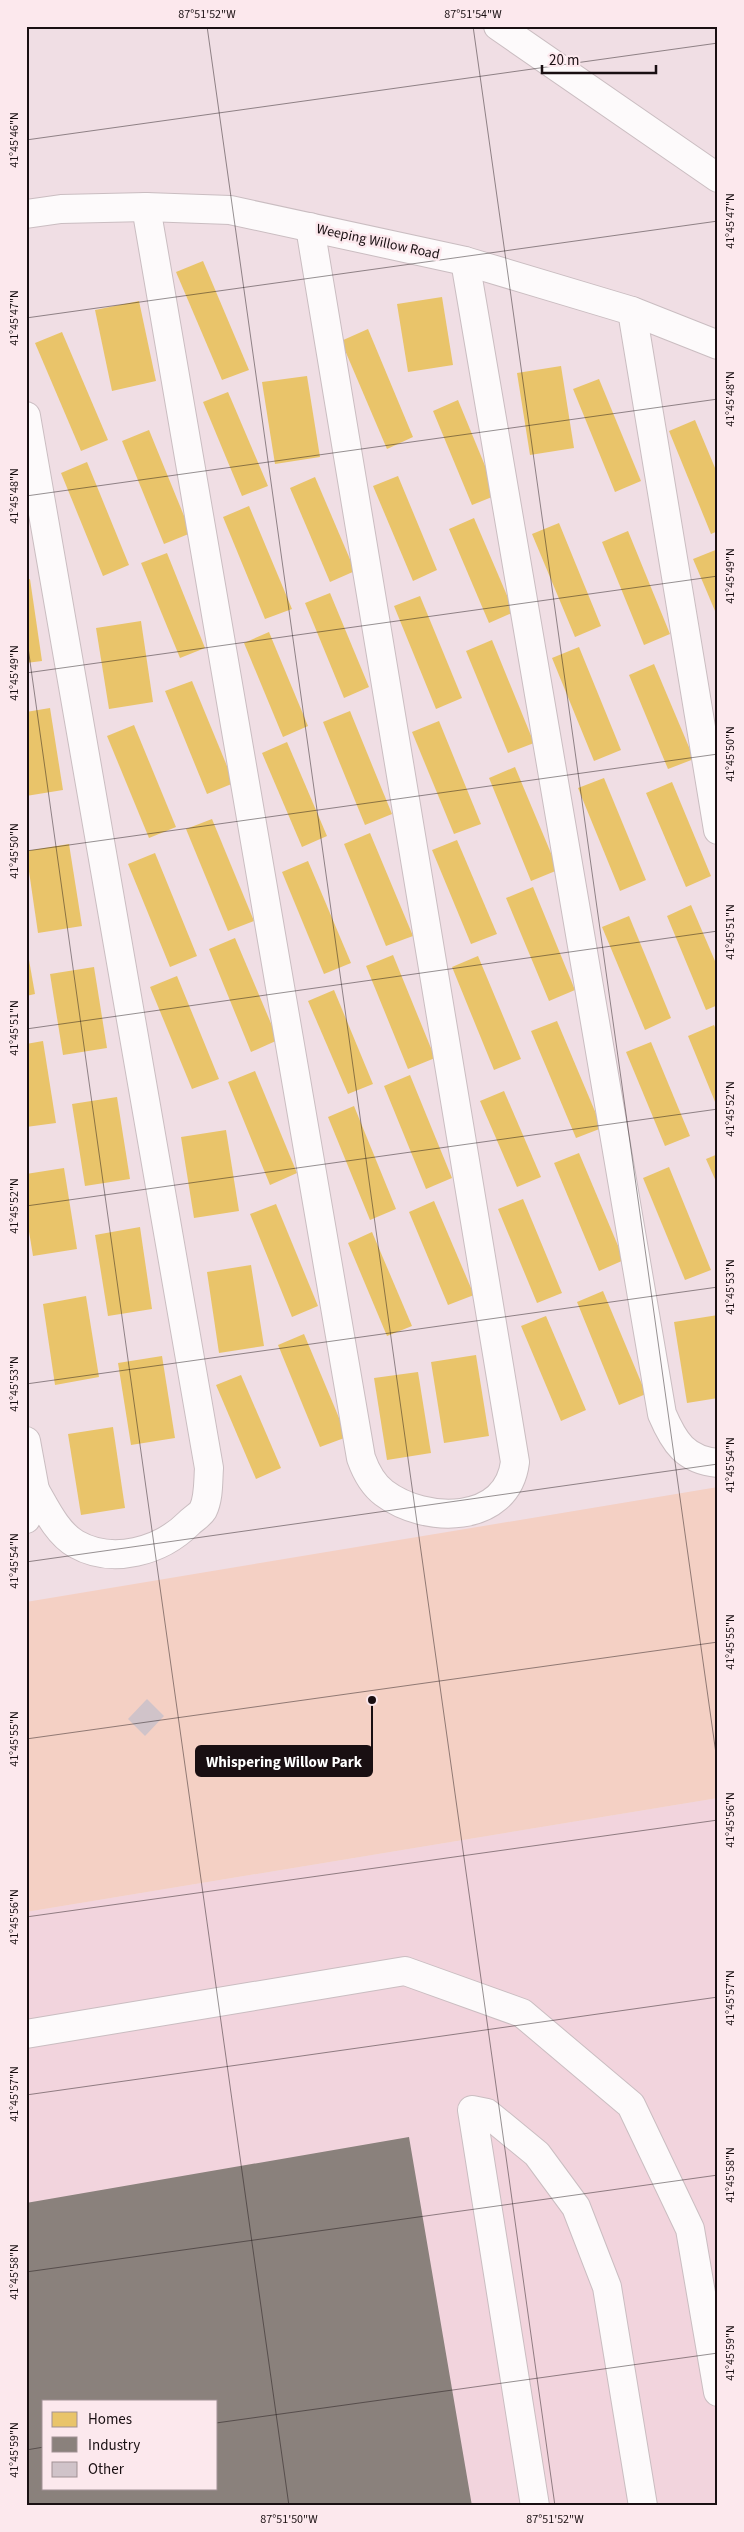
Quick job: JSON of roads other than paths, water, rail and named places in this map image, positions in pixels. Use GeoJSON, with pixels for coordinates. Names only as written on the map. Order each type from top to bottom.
{"type":"FeatureCollection","features":[{"type":"Feature","properties":{"kind":"main road"},"geometry":{"type":"LineString","coordinates":[[498,26],[718,178]]}},
{"type":"Feature","properties":{"kind":"main road"},"geometry":{"type":"LineString","coordinates":[[146,207],[361,1458],[373,1482],[383,1492],[403,1505],[432,1512],[461,1513],[484,1508],[502,1494],[513,1479],[515,1462],[310,227]]}},
{"type":"Feature","properties":{"kind":"main road","name":"Weeping Willow Road"},"geometry":{"type":"LineString","coordinates":[[26,214],[61,209],[146,207],[230,210],[465,261],[632,311],[718,345]]}},
{"type":"Feature","properties":{"kind":"main road"},"geometry":{"type":"LineString","coordinates":[[465,261],[662,1414],[671,1434],[687,1455],[718,1463]]}},
{"type":"Feature","properties":{"kind":"main road"},"geometry":{"type":"LineString","coordinates":[[632,311],[718,830]]}},
{"type":"Feature","properties":{"kind":"main road"},"geometry":{"type":"LineString","coordinates":[[26,416],[209,1468],[208,1490],[203,1510],[184,1529],[156,1546],[131,1553],[101,1554],[75,1544],[54,1524],[35,1490],[26,1441]]}},
{"type":"Feature","properties":{"kind":"main road"},"geometry":{"type":"LineString","coordinates":[[26,1519],[35,1490]]}},
{"type":"Feature","properties":{"kind":"main road"},"geometry":{"type":"LineString","coordinates":[[26,2034],[404,1972],[522,2012],[631,2105],[690,2229],[718,2392]]}},
{"type":"Feature","properties":{"kind":"main road"},"geometry":{"type":"LineString","coordinates":[[535,2506],[472,2110],[487,2113],[537,2154],[576,2207],[607,2287],[643,2506]]}},
{"type":"Feature","properties":{"kind":"place","name":"Whispering Willow Park"},"geometry":{"type":"Point","coordinates":[372,1700]}}]}
